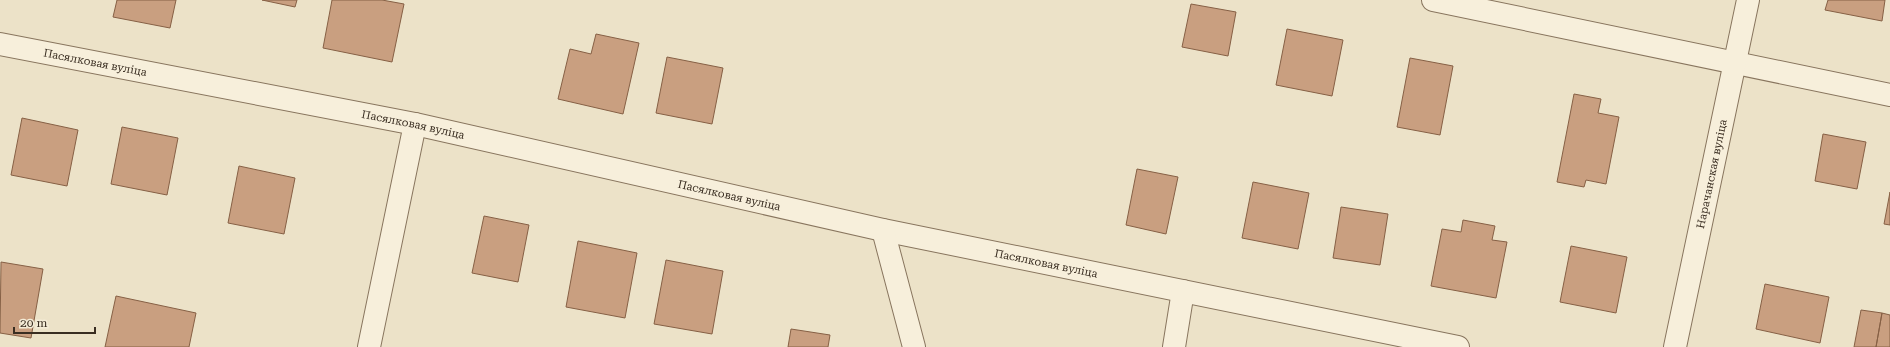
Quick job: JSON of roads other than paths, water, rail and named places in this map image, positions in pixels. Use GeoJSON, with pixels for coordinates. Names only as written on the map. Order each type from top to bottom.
{"type":"FeatureCollection","features":[{"type":"Feature","properties":{"kind":"street"},"geometry":{"type":"LineString","coordinates":[[1433,0],[1890,95]]}},
{"type":"Feature","properties":{"kind":"street","name":"Нарачанская вуліца"},"geometry":{"type":"LineString","coordinates":[[1675,347],[1748,0]]}},
{"type":"Feature","properties":{"kind":"street","name":"Пасялковая вуліца"},"geometry":{"type":"LineString","coordinates":[[0,44],[415,124],[883,230],[1458,347]]}},
{"type":"Feature","properties":{"kind":"street"},"geometry":{"type":"LineString","coordinates":[[369,347],[415,124]]}},
{"type":"Feature","properties":{"kind":"street"},"geometry":{"type":"LineString","coordinates":[[883,230],[914,347]]}},
{"type":"Feature","properties":{"kind":"street"},"geometry":{"type":"LineString","coordinates":[[1174,347],[1183,291]]}}]}
